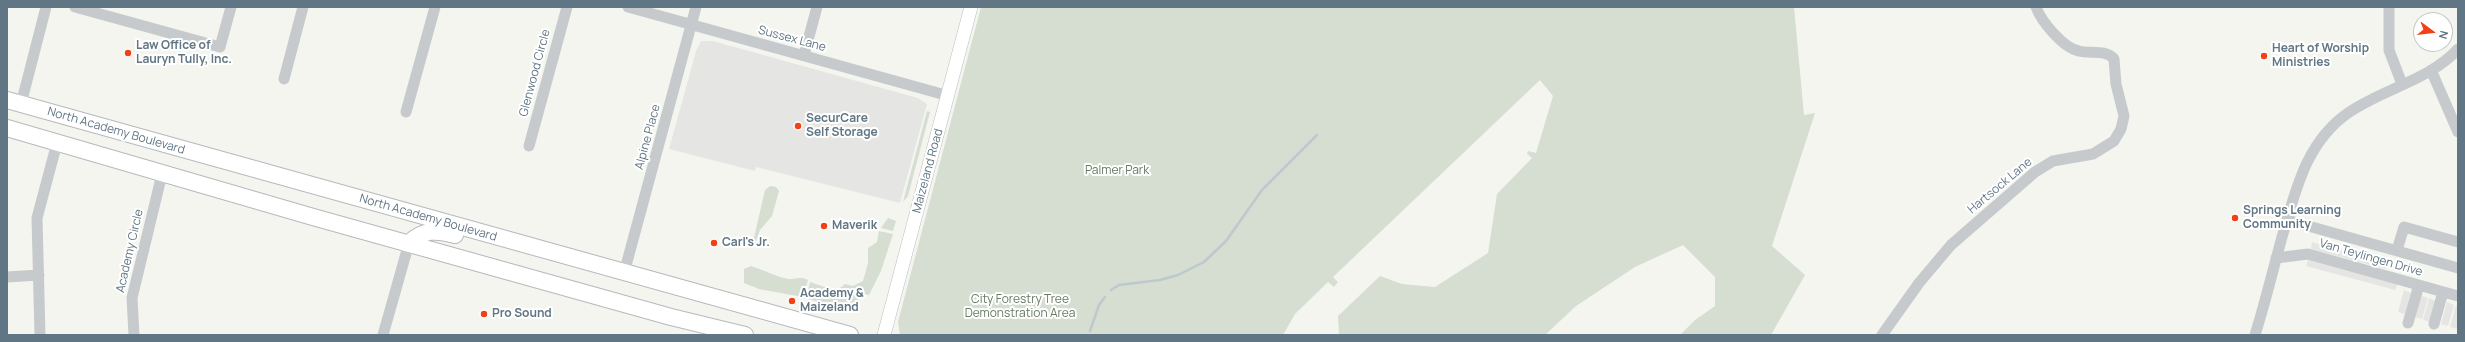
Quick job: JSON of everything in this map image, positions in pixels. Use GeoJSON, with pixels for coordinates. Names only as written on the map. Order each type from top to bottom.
{"type":"FeatureCollection","features":[{"type":"Feature","properties":{"kind":"highway","name":"North Academy Boulevard"},"geometry":{"type":"LineString","coordinates":[[14,102],[850,335]]}},
{"type":"Feature","properties":{"kind":"highway"},"geometry":{"type":"LineString","coordinates":[[7,128],[162,174],[671,317],[745,335]]}},
{"type":"Feature","properties":{"kind":"highway"},"geometry":{"type":"LineString","coordinates":[[409,243],[415,238],[430,231],[441,231],[518,253],[538,248]]}},
{"type":"Feature","properties":{"kind":"main road","name":"Maizeland Road"},"geometry":{"type":"LineString","coordinates":[[884,335],[972,7]]}},
{"type":"Feature","properties":{"kind":"street"},"geometry":{"type":"LineString","coordinates":[[14,102],[46,7]]}},
{"type":"Feature","properties":{"kind":"street"},"geometry":{"type":"LineString","coordinates":[[75,7],[220,47],[231,7]]}},
{"type":"Feature","properties":{"kind":"street"},"geometry":{"type":"LineString","coordinates":[[284,79],[303,7]]}},
{"type":"Feature","properties":{"kind":"street"},"geometry":{"type":"LineString","coordinates":[[406,112],[435,7]]}},
{"type":"Feature","properties":{"kind":"street","name":"Glenwood Circle"},"geometry":{"type":"LineString","coordinates":[[529,146],[567,7]]}},
{"type":"Feature","properties":{"kind":"street","name":"Sussex Lane"},"geometry":{"type":"LineString","coordinates":[[628,7],[949,96]]}},
{"type":"Feature","properties":{"kind":"street","name":"Alpine Place"},"geometry":{"type":"LineString","coordinates":[[624,273],[696,7]]}},
{"type":"Feature","properties":{"kind":"street"},"geometry":{"type":"LineString","coordinates":[[804,55],[817,7]]}},
{"type":"Feature","properties":{"kind":"street","name":"Hartsock Lane"},"geometry":{"type":"LineString","coordinates":[[1882,335],[1919,282],[1951,245],[2035,172],[2053,161],[2081,157],[2098,152],[2114,141],[2121,129],[2124,112],[2116,84],[2114,59],[2107,54],[2074,49],[2043,22],[2036,7]]}},
{"type":"Feature","properties":{"kind":"street"},"geometry":{"type":"LineString","coordinates":[[2389,7],[2391,29],[2389,50],[2402,84]]}},
{"type":"Feature","properties":{"kind":"street"},"geometry":{"type":"LineString","coordinates":[[2255,335],[2295,190],[2305,165],[2329,130],[2349,112],[2431,70],[2458,49]]}},
{"type":"Feature","properties":{"kind":"street"},"geometry":{"type":"LineString","coordinates":[[2431,70],[2458,132]]}},
{"type":"Feature","properties":{"kind":"street"},"geometry":{"type":"LineString","coordinates":[[40,335],[37,218],[57,143]]}},
{"type":"Feature","properties":{"kind":"street","name":"Academy Circle"},"geometry":{"type":"LineString","coordinates":[[134,335],[132,298],[162,174]]}},
{"type":"Feature","properties":{"kind":"street"},"geometry":{"type":"LineString","coordinates":[[2287,220],[2458,268]]}},
{"type":"Feature","properties":{"kind":"street"},"geometry":{"type":"LineString","coordinates":[[2397,250],[2404,227],[2458,242]]}},
{"type":"Feature","properties":{"kind":"street"},"geometry":{"type":"LineString","coordinates":[[383,335],[409,243]]}},
{"type":"Feature","properties":{"kind":"street","name":"Van Teylingen Drive"},"geometry":{"type":"LineString","coordinates":[[2276,258],[2308,254],[2458,296]]}},
{"type":"Feature","properties":{"kind":"street"},"geometry":{"type":"LineString","coordinates":[[7,277],[39,276]]}},
{"type":"Feature","properties":{"kind":"street"},"geometry":{"type":"LineString","coordinates":[[2408,323],[2419,285]]}},
{"type":"Feature","properties":{"kind":"street"},"geometry":{"type":"LineString","coordinates":[[2434,324],[2443,292]]}},
{"type":"Feature","properties":{"kind":"shaded area","name":"SecurCare Self Storage"},"geometry":{"type":"Polygon","coordinates":[[[701,41],[713,41],[918,98],[927,104],[900,203],[756,167],[755,171],[669,149],[696,51],[701,41]]]}},
{"type":"Feature","properties":{"kind":"shaded area"},"geometry":{"type":"Polygon","coordinates":[[[2312,242],[2388,263],[2386,269],[2311,249],[2312,242]]]}},
{"type":"Feature","properties":{"kind":"shaded area"},"geometry":{"type":"Polygon","coordinates":[[[2308,259],[2398,284],[2395,290],[2306,266],[2308,259]]]}},
{"type":"Feature","properties":{"kind":"shaded area"},"geometry":{"type":"Polygon","coordinates":[[[2404,290],[2411,293],[2405,314],[2398,312],[2404,290]]]}},
{"type":"Feature","properties":{"kind":"shaded area"},"geometry":{"type":"Polygon","coordinates":[[[2421,296],[2428,298],[2422,319],[2415,317],[2421,296]]]}},
{"type":"Feature","properties":{"kind":"shaded area"},"geometry":{"type":"Polygon","coordinates":[[[2429,298],[2436,301],[2430,322],[2423,320],[2429,298]]]}},
{"type":"Feature","properties":{"kind":"shaded area"},"geometry":{"type":"Polygon","coordinates":[[[2447,302],[2454,305],[2448,326],[2441,324],[2447,302]]]}},
{"type":"Feature","properties":{"kind":"shaded area"},"geometry":{"type":"Polygon","coordinates":[[[2456,305],[2458,306],[2457,329],[2450,327],[2456,305]]]}},
{"type":"Feature","properties":{"kind":"green space","name":"Palmer Park"},"geometry":{"type":"Polygon","coordinates":[[[981,7],[1794,7],[1804,115],[1815,113],[1772,246],[1805,275],[1771,335],[1680,335],[1695,320],[1715,306],[1715,277],[1683,245],[1635,267],[1576,306],[1545,335],[1339,335],[1338,316],[1380,276],[1402,284],[1435,287],[1488,253],[1497,194],[1532,158],[1527,154],[1528,151],[1536,153],[1553,96],[1540,80],[1333,277],[1338,282],[1334,287],[1328,282],[1295,314],[1283,335],[900,335],[898,322],[981,7]]]}},
{"type":"Feature","properties":{"kind":"green space"},"geometry":{"type":"Polygon","coordinates":[[[927,111],[930,112],[908,196],[903,202],[927,111]]]}},
{"type":"Feature","properties":{"kind":"green space"},"geometry":{"type":"Polygon","coordinates":[[[770,186],[776,187],[779,191],[772,216],[760,230],[756,241],[753,242],[765,190],[770,186]]]}},
{"type":"Feature","properties":{"kind":"green space"},"geometry":{"type":"Polygon","coordinates":[[[888,218],[896,221],[893,231],[881,228],[888,218]]]}},
{"type":"Feature","properties":{"kind":"green space"},"geometry":{"type":"Polygon","coordinates":[[[879,231],[893,234],[881,271],[869,295],[863,294],[852,306],[845,306],[841,309],[806,298],[810,282],[836,291],[845,284],[853,286],[863,281],[868,263],[868,248],[877,242],[879,231]]]}},
{"type":"Feature","properties":{"kind":"green space"},"geometry":{"type":"Polygon","coordinates":[[[751,266],[784,278],[801,278],[808,280],[803,297],[759,289],[744,283],[744,269],[751,266]]]}},
{"type":"Feature","properties":{"kind":"waterway"},"geometry":{"type":"LineString","coordinates":[[1111,290],[1119,285],[1160,280],[1178,275],[1204,262],[1226,241],[1262,190],[1317,135]]}},
{"type":"Feature","properties":{"kind":"waterway"},"geometry":{"type":"LineString","coordinates":[[1090,331],[1099,305],[1105,297]]}},
{"type":"Feature","properties":{"kind":"place","name":"Law Office of Lauryn Tully, Inc."},"geometry":{"type":"Point","coordinates":[128,53]}},
{"type":"Feature","properties":{"kind":"place","name":"Heart of Worship Ministries"},"geometry":{"type":"Point","coordinates":[2264,56]}},
{"type":"Feature","properties":{"kind":"place","name":"SecurCare Self Storage"},"geometry":{"type":"Point","coordinates":[798,126]}},
{"type":"Feature","properties":{"kind":"place","name":"Springs Learning Community"},"geometry":{"type":"Point","coordinates":[2235,218]}},
{"type":"Feature","properties":{"kind":"place","name":"Maverik"},"geometry":{"type":"Point","coordinates":[824,226]}},
{"type":"Feature","properties":{"kind":"place","name":"Carl's Jr."},"geometry":{"type":"Point","coordinates":[714,243]}},
{"type":"Feature","properties":{"kind":"place","name":"Academy & Maizeland"},"geometry":{"type":"Point","coordinates":[792,301]}},
{"type":"Feature","properties":{"kind":"place","name":"Pro Sound"},"geometry":{"type":"Point","coordinates":[484,314]}},
{"type":"Feature","properties":{"kind":"park label","name":"City Forestry Tree Demonstration Area"},"geometry":{"type":"Point","coordinates":[1020,307]}}]}
